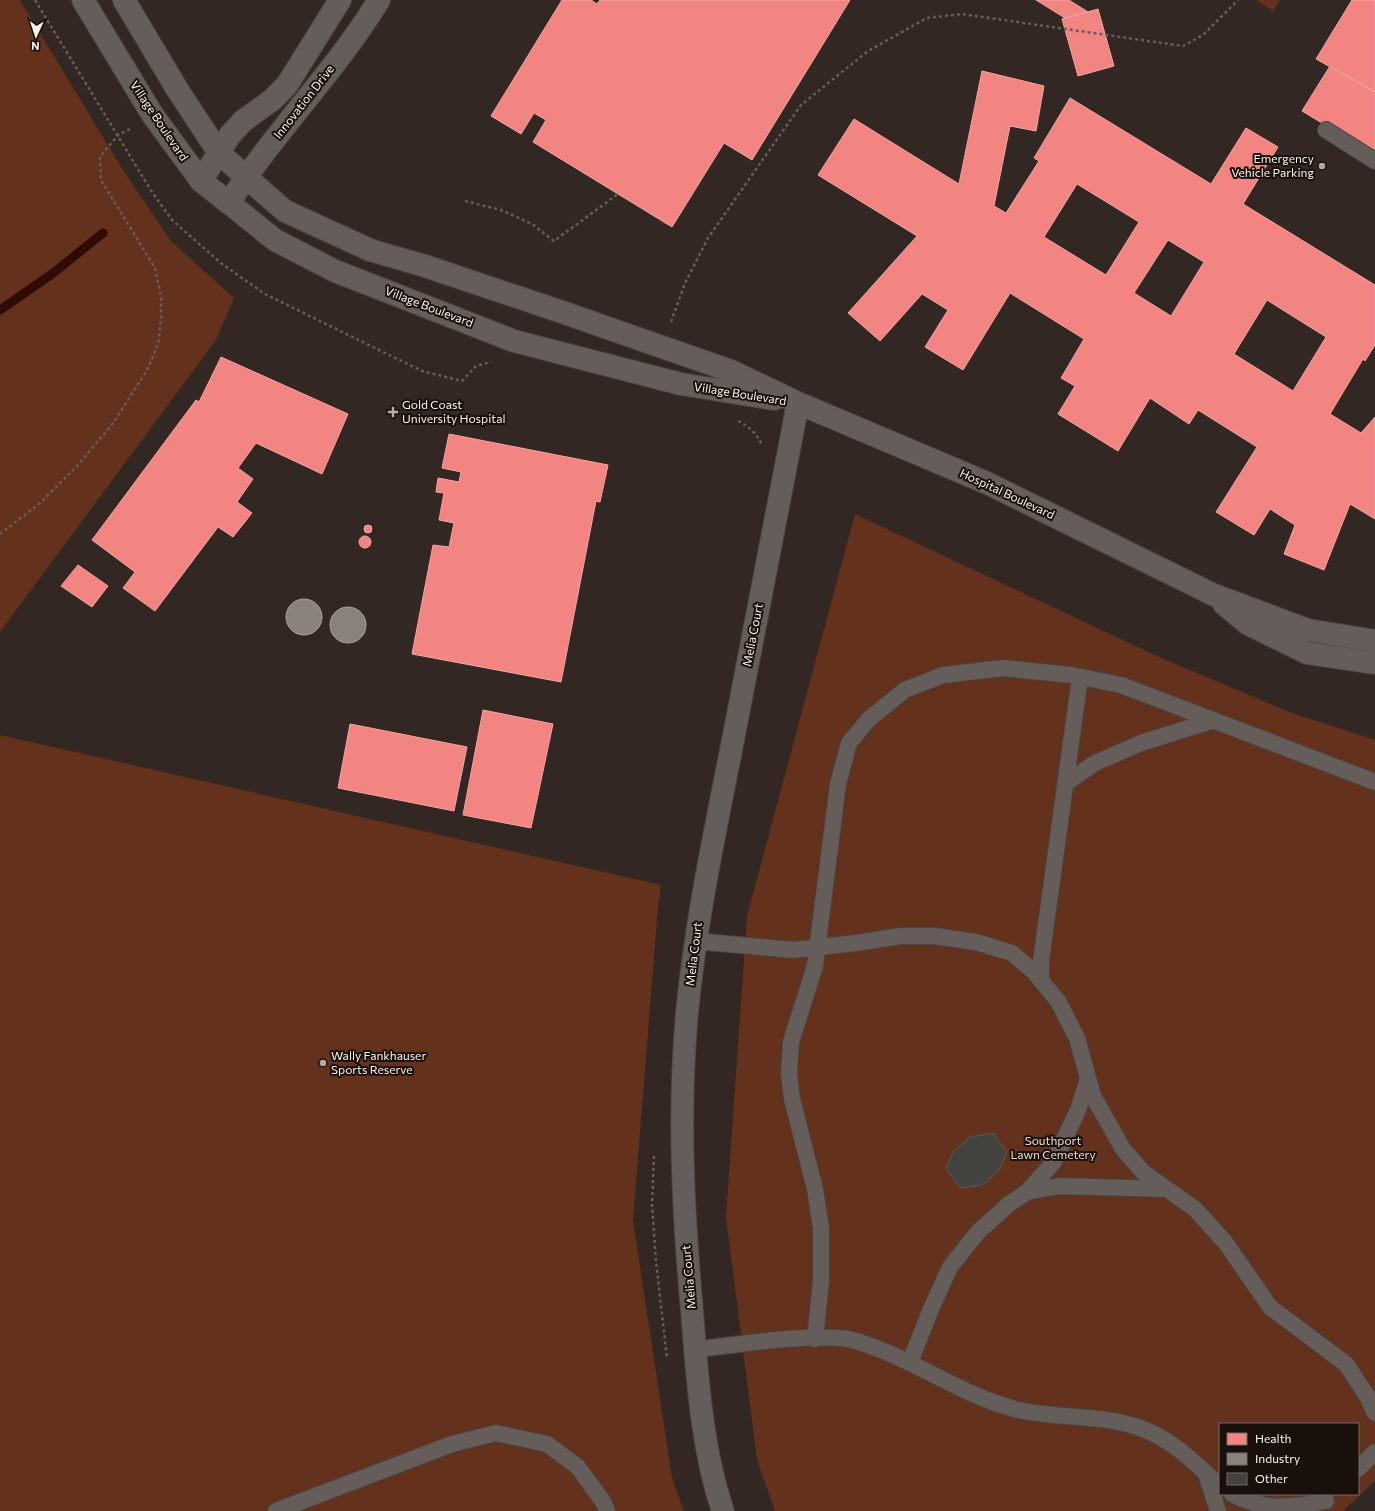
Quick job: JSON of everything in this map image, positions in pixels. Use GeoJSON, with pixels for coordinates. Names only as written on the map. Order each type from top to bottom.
{"type":"FeatureCollection","features":[{"type":"Feature","properties":{"kind":"street","name":"Village Boulevard"},"geometry":{"type":"LineString","coordinates":[[83,0],[146,106],[201,181],[274,240],[336,271],[514,341],[681,384],[798,403]]}},
{"type":"Feature","properties":{"kind":"street","name":"Village Boulevard"},"geometry":{"type":"LineString","coordinates":[[124,0],[177,89],[219,153],[285,211],[370,250],[425,266],[559,311],[723,369],[798,403]]}},
{"type":"Feature","properties":{"kind":"street","name":"Innovation Drive"},"geometry":{"type":"LineString","coordinates":[[201,181],[230,135],[243,121],[272,100],[287,85],[340,0]]}},
{"type":"Feature","properties":{"kind":"street","name":"Innovation Drive"},"geometry":{"type":"LineString","coordinates":[[229,203],[246,177],[367,20],[379,0]]}},
{"type":"Feature","properties":{"kind":"street","name":"Hospital Boulevard"},"geometry":{"type":"LineString","coordinates":[[798,403],[987,483],[1212,594],[1308,630],[1375,641]]}},
{"type":"Feature","properties":{"kind":"street","name":"Melia Court"},"geometry":{"type":"LineString","coordinates":[[723,1511],[716,1491],[710,1457],[695,1349],[686,1246],[682,1152],[687,1016],[695,941],[798,403]]}},
{"type":"Feature","properties":{"kind":"street","name":"Hospital Boulevard"},"geometry":{"type":"LineString","coordinates":[[1212,594],[1248,624],[1307,653],[1375,663]]}},
{"type":"Feature","properties":{"kind":"lane"},"geometry":{"type":"LineString","coordinates":[[1326,130],[1375,161]]}},
{"type":"Feature","properties":{"kind":"lane"},"geometry":{"type":"LineString","coordinates":[[815,1339],[821,1281],[821,1228],[815,1188],[792,1099],[789,1074],[791,1042],[815,966],[838,784],[849,743],[869,718],[905,690],[943,676],[1003,668],[1080,677],[1121,685],[1375,782]]}},
{"type":"Feature","properties":{"kind":"lane"},"geometry":{"type":"LineString","coordinates":[[1041,980],[1041,961],[1080,677]]}},
{"type":"Feature","properties":{"kind":"lane"},"geometry":{"type":"LineString","coordinates":[[1065,784],[1095,763],[1135,745],[1214,720]]}},
{"type":"Feature","properties":{"kind":"lane"},"geometry":{"type":"LineString","coordinates":[[695,941],[793,950],[818,948],[901,936],[935,936],[976,942],[1012,953],[1041,980],[1058,1001],[1077,1038],[1093,1096],[1123,1149],[1144,1172],[1195,1209],[1225,1242],[1270,1307],[1346,1364],[1367,1396],[1375,1413]]}},
{"type":"Feature","properties":{"kind":"lane"},"geometry":{"type":"LineString","coordinates":[[910,1362],[931,1308],[950,1268],[978,1232],[1009,1204],[1027,1192],[1053,1163],[1078,1110],[1088,1079]]}},
{"type":"Feature","properties":{"kind":"lane"},"geometry":{"type":"LineString","coordinates":[[1027,1192],[1059,1186],[1108,1186],[1167,1189]]}},
{"type":"Feature","properties":{"kind":"lane"},"geometry":{"type":"LineString","coordinates":[[695,1349],[840,1338],[868,1345],[910,1362],[979,1397],[1016,1409],[1110,1420],[1143,1429],[1170,1443],[1219,1485]]}},
{"type":"Feature","properties":{"kind":"lane"},"geometry":{"type":"LineString","coordinates":[[276,1511],[452,1444],[496,1433],[548,1444],[578,1466],[604,1503],[607,1511]]}},
{"type":"Feature","properties":{"kind":"lane"},"geometry":{"type":"LineString","coordinates":[[1359,1468],[1375,1452]]}},
{"type":"Feature","properties":{"kind":"lane"},"geometry":{"type":"LineString","coordinates":[[1205,1473],[1218,1511]]}},
{"type":"Feature","properties":{"kind":"lane"},"geometry":{"type":"LineString","coordinates":[[1234,1495],[1245,1502],[1268,1508],[1289,1509],[1324,1502]]}},
{"type":"Feature","properties":{"kind":"path"},"geometry":{"type":"LineString","coordinates":[[671,322],[685,282],[708,238],[801,105],[874,47],[927,18],[962,14],[1183,46],[1204,35],[1238,0]]}},
{"type":"Feature","properties":{"kind":"path"},"geometry":{"type":"LineString","coordinates":[[0,534],[40,503],[78,465],[114,422],[148,370],[158,344],[162,318],[161,297],[155,268],[101,180],[100,156],[118,136],[133,126]]}},
{"type":"Feature","properties":{"kind":"path"},"geometry":{"type":"LineString","coordinates":[[465,201],[501,210],[520,218],[532,224],[554,241],[618,194]]}},
{"type":"Feature","properties":{"kind":"green space"},"geometry":{"type":"Polygon","coordinates":[[[0,0],[20,0],[123,170],[171,241],[234,298],[216,340],[0,632],[0,0]]]}},
{"type":"Feature","properties":{"kind":"green space"},"geometry":{"type":"Polygon","coordinates":[[[1256,0],[1280,0],[1273,11],[1256,0]]]}},
{"type":"Feature","properties":{"kind":"green space","name":"Southport Lawn Cemetery"},"geometry":{"type":"Polygon","coordinates":[[[855,514],[1159,657],[1292,713],[1375,740],[1375,1481],[1343,1511],[775,1511],[757,1460],[726,1217],[747,916],[855,514]]]}},
{"type":"Feature","properties":{"kind":"green space","name":"Wally Fankhauser Sports Reserve"},"geometry":{"type":"Polygon","coordinates":[[[0,735],[661,885],[633,1220],[672,1478],[684,1511],[0,1511],[0,735]]]}},
{"type":"Feature","properties":{"kind":"building: Health"},"geometry":{"type":"Polygon","coordinates":[[[562,0],[591,0],[597,4],[600,0],[850,0],[752,160],[724,143],[672,227],[533,142],[546,120],[534,113],[521,134],[491,116],[562,0]]]}},
{"type":"Feature","properties":{"kind":"building: Health"},"geometry":{"type":"Polygon","coordinates":[[[1036,0],[1069,0],[1088,12],[1065,18],[1036,0]]]}},
{"type":"Feature","properties":{"kind":"building: Health"},"geometry":{"type":"Polygon","coordinates":[[[1352,0],[1375,0],[1375,92],[1316,59],[1352,0]]]}},
{"type":"Feature","properties":{"kind":"building: Health"},"geometry":{"type":"Polygon","coordinates":[[[1098,9],[1114,66],[1078,76],[1062,19],[1098,9]]]}},
{"type":"Feature","properties":{"kind":"building: Health"},"geometry":{"type":"Polygon","coordinates":[[[1330,66],[1375,92],[1375,155],[1302,111],[1330,66]]]}},
{"type":"Feature","properties":{"kind":"building: Health"},"geometry":{"type":"Polygon","coordinates":[[[982,71],[1044,86],[1036,131],[1010,126],[994,206],[1006,213],[1039,161],[1034,158],[1070,98],[1211,184],[1246,128],[1278,147],[1243,204],[1375,285],[1375,345],[1365,361],[1363,359],[1330,414],[1361,433],[1375,417],[1375,519],[1350,504],[1324,570],[1284,554],[1295,525],[1270,509],[1254,535],[1216,512],[1257,447],[1198,410],[1189,424],[1150,398],[1118,451],[1058,414],[1075,386],[1061,378],[1084,339],[1010,293],[963,370],[925,347],[948,310],[922,294],[880,341],[848,313],[917,236],[818,175],[854,119],[959,184],[982,71]],[[1077,184],[1044,237],[1106,275],[1139,222],[1077,184]],[[1168,240],[1134,293],[1171,316],[1204,262],[1168,240]],[[1267,300],[1234,354],[1293,391],[1326,337],[1267,300]]]}},
{"type":"Feature","properties":{"kind":"building: Health"},"geometry":{"type":"Polygon","coordinates":[[[221,357],[348,414],[322,474],[256,443],[238,468],[253,479],[237,502],[252,513],[233,537],[218,527],[155,611],[123,588],[135,572],[92,540],[196,400],[199,402],[221,357]]]}},
{"type":"Feature","properties":{"kind":"building: Health"},"geometry":{"type":"Polygon","coordinates":[[[449,434],[608,465],[600,502],[596,501],[561,682],[412,654],[433,545],[449,547],[454,523],[439,520],[444,493],[436,492],[438,478],[459,482],[461,472],[442,468],[449,434]]]}},
{"type":"Feature","properties":{"kind":"building: Health"},"geometry":{"type":"Polygon","coordinates":[[[366,525],[370,525],[372,529],[370,533],[366,533],[364,531],[364,527],[366,525]]]}},
{"type":"Feature","properties":{"kind":"building: Health"},"geometry":{"type":"Polygon","coordinates":[[[363,536],[367,536],[371,542],[367,548],[363,548],[359,544],[359,540],[363,536]]]}},
{"type":"Feature","properties":{"kind":"building: Health"},"geometry":{"type":"Polygon","coordinates":[[[78,565],[108,586],[92,607],[61,586],[78,565]]]}},
{"type":"Feature","properties":{"kind":"building: Health"},"geometry":{"type":"Polygon","coordinates":[[[483,710],[553,724],[531,828],[463,815],[483,710]]]}},
{"type":"Feature","properties":{"kind":"building: Health"},"geometry":{"type":"Polygon","coordinates":[[[350,724],[467,747],[454,811],[338,788],[350,724]]]}},
{"type":"Feature","properties":{"kind":"building: Industry"},"geometry":{"type":"Polygon","coordinates":[[[304,599],[314,602],[319,607],[322,617],[319,627],[314,632],[304,635],[294,632],[289,627],[286,617],[289,607],[294,602],[304,599]]]}},
{"type":"Feature","properties":{"kind":"building: Industry"},"geometry":{"type":"Polygon","coordinates":[[[348,607],[358,610],[363,615],[366,625],[363,635],[358,640],[348,643],[338,640],[333,635],[330,625],[333,615],[338,610],[348,607]]]}},
{"type":"Feature","properties":{"kind":"building: Other"},"geometry":{"type":"Polygon","coordinates":[[[993,1133],[1007,1152],[999,1171],[982,1185],[961,1188],[946,1169],[953,1152],[970,1137],[993,1133]]]}},
{"type":"Feature","properties":{"kind":"waterway"},"geometry":{"type":"LineString","coordinates":[[0,310],[52,274],[103,233]]}},
{"type":"Feature","properties":{"kind":"place","name":"Emergency Vehicle Parking"},"geometry":{"type":"Point","coordinates":[1322,166]}},
{"type":"Feature","properties":{"kind":"place","name":"Gold Coast University Hospital"},"geometry":{"type":"Point","coordinates":[393,412]}},
{"type":"Feature","properties":{"kind":"place","name":"Wally Fankhauser Sports Reserve"},"geometry":{"type":"Point","coordinates":[323,1063]}}]}
